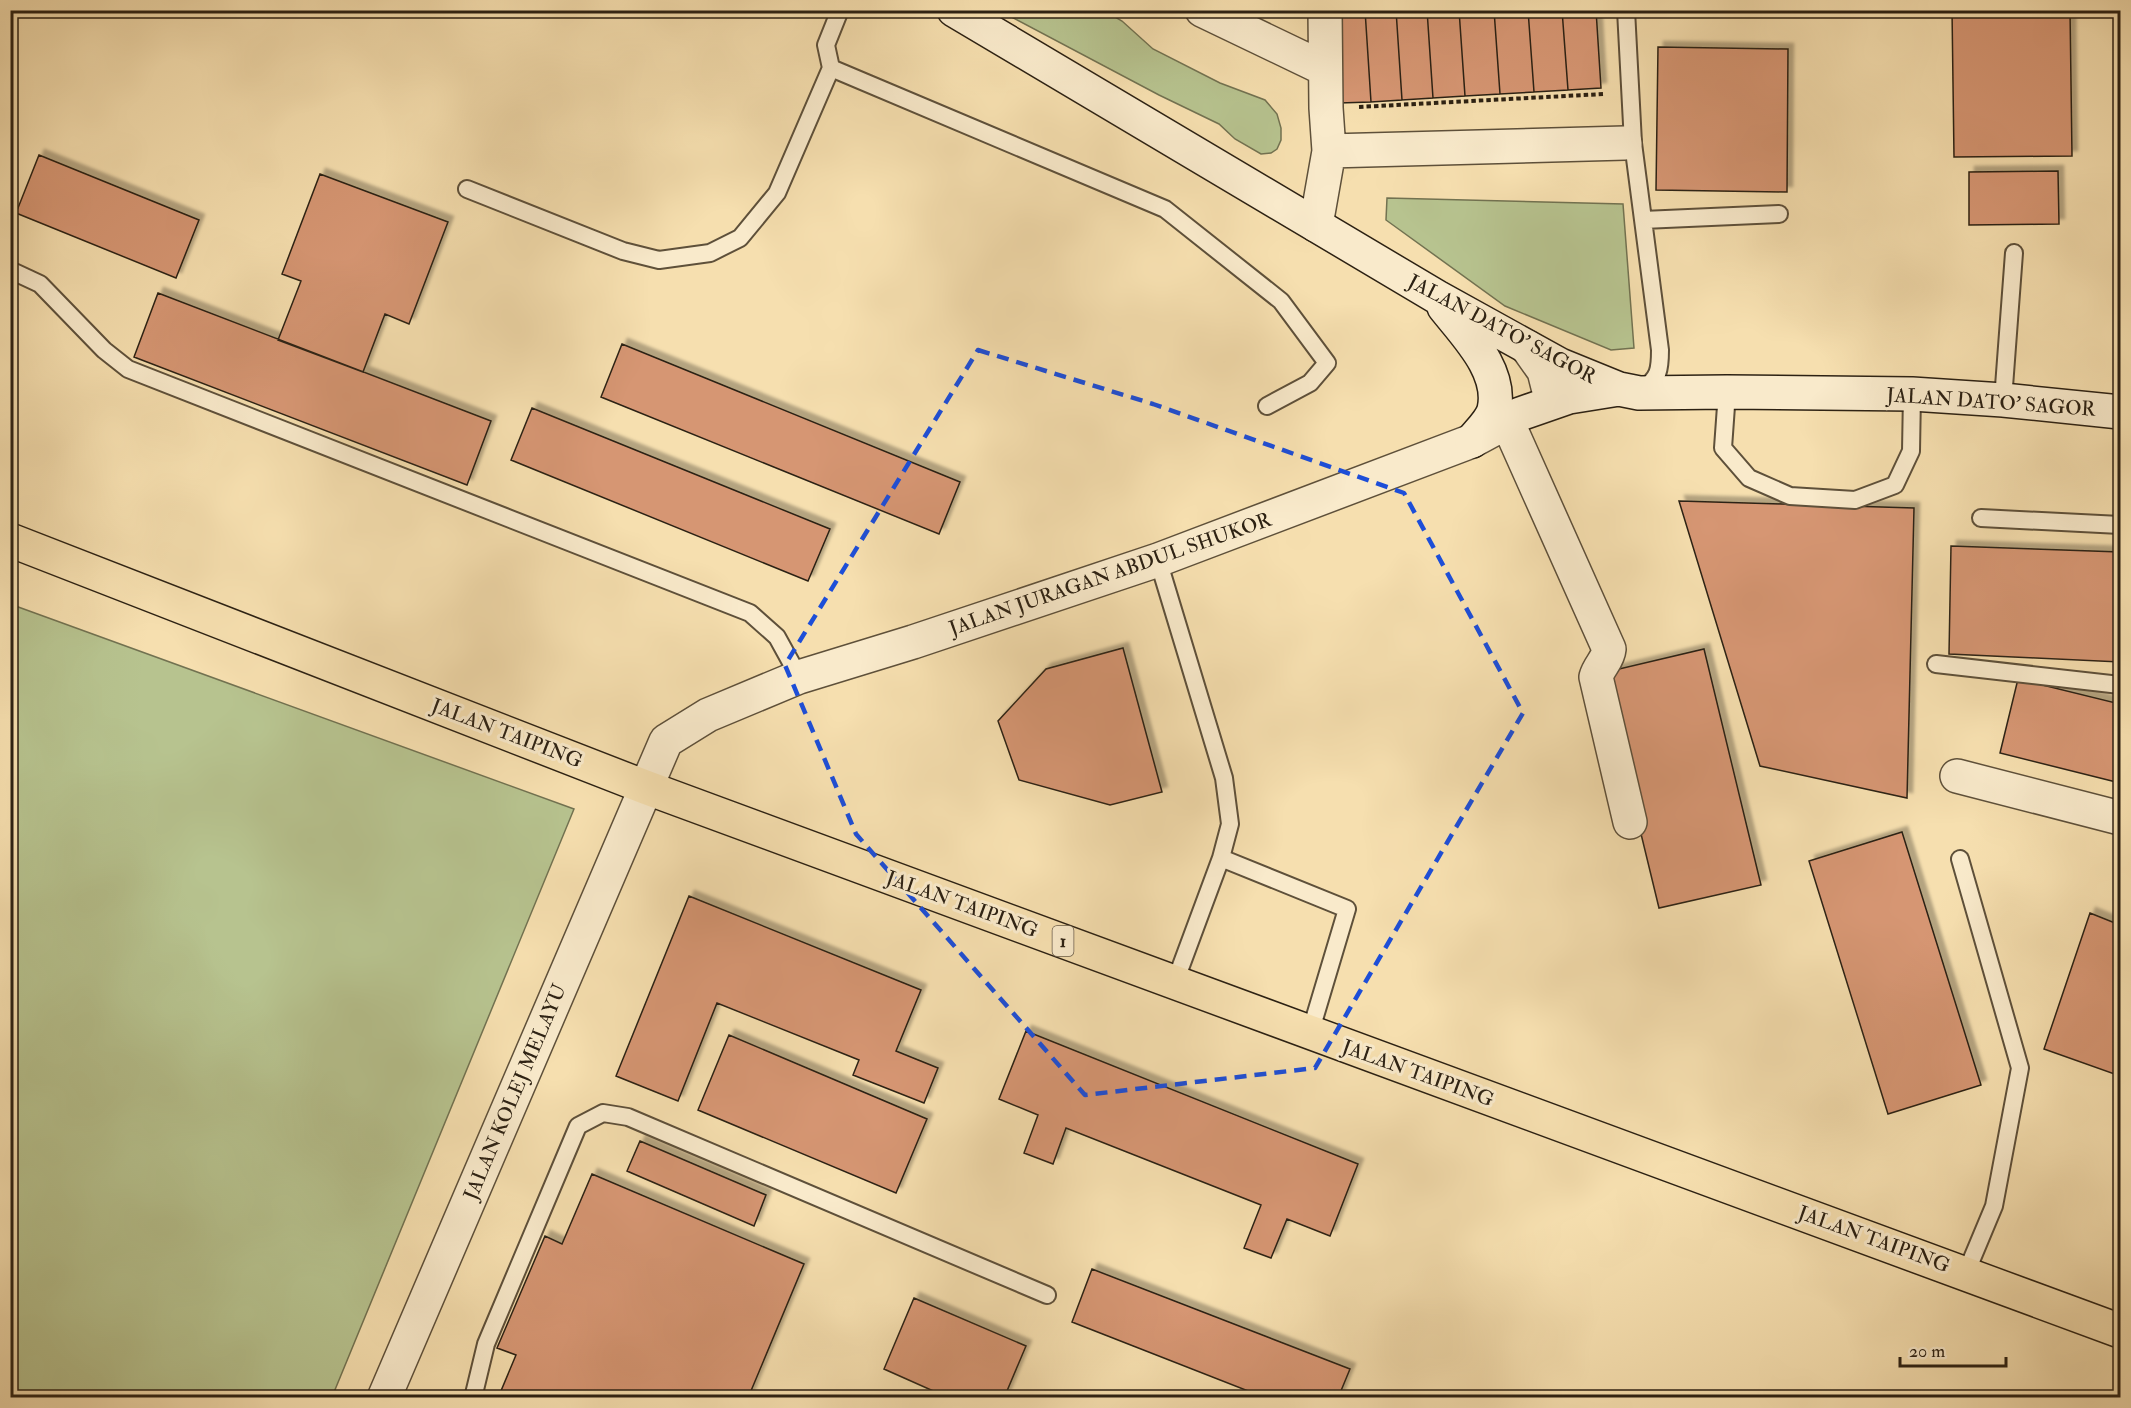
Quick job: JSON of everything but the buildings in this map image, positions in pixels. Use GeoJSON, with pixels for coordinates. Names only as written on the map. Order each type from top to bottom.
{"type":"FeatureCollection","features":[{"type":"Feature","properties":{"kind":"highway","name":"JALAN TAIPING"},"geometry":{"type":"LineString","coordinates":[[10,540],[645,787],[2121,1331]]}},
{"type":"Feature","properties":{"kind":"street","name":"JALAN DATO' SAGOR"},"geometry":{"type":"LineString","coordinates":[[954,10],[1437,297],[1527,347],[1617,387],[1727,392],[1912,394],[2003,400],[2121,412]]}},
{"type":"Feature","properties":{"kind":"street"},"geometry":{"type":"LineString","coordinates":[[1202,10],[1325,69]]}},
{"type":"Feature","properties":{"kind":"street"},"geometry":{"type":"LineString","coordinates":[[1316,225],[1329,151],[1325,10]]}},
{"type":"Feature","properties":{"kind":"street"},"geometry":{"type":"LineString","coordinates":[[1329,151],[1625,143]]}},
{"type":"Feature","properties":{"kind":"street"},"geometry":{"type":"LineString","coordinates":[[1437,297],[1480,354],[1496,388],[1493,412],[1472,441]]}},
{"type":"Feature","properties":{"kind":"street"},"geometry":{"type":"LineString","coordinates":[[1527,347],[1544,371],[1548,387],[1617,387]]}},
{"type":"Feature","properties":{"kind":"street","name":"JALAN JURAGAN ABDUL SHUKOR"},"geometry":{"type":"LineString","coordinates":[[645,787],[666,741],[708,714],[799,677],[913,642],[1158,560],[1472,441],[1514,417],[1548,387]]}},
{"type":"Feature","properties":{"kind":"street"},"geometry":{"type":"LineString","coordinates":[[1617,387],[1569,397],[1514,417],[1609,649],[1596,677],[1630,822]]}},
{"type":"Feature","properties":{"kind":"street"},"geometry":{"type":"LineString","coordinates":[[1957,776],[2121,818]]}},
{"type":"Feature","properties":{"kind":"street","name":"JALAN KOLEJ MELAYU"},"geometry":{"type":"LineString","coordinates":[[384,1398],[645,787]]}},
{"type":"Feature","properties":{"kind":"lane"},"geometry":{"type":"LineString","coordinates":[[467,189],[623,251],[658,261],[710,253],[740,238],[777,193],[831,68],[826,45],[840,10]]}},
{"type":"Feature","properties":{"kind":"lane"},"geometry":{"type":"LineString","coordinates":[[1617,387],[1654,382],[1660,367],[1655,307],[1633,143],[1626,10]]}},
{"type":"Feature","properties":{"kind":"lane"},"geometry":{"type":"LineString","coordinates":[[831,68],[1165,208],[1281,301],[1327,363],[1311,384],[1267,406]]}},
{"type":"Feature","properties":{"kind":"lane"},"geometry":{"type":"LineString","coordinates":[[1643,220],[1779,214]]}},
{"type":"Feature","properties":{"kind":"lane"},"geometry":{"type":"LineString","coordinates":[[2003,400],[2014,253]]}},
{"type":"Feature","properties":{"kind":"lane"},"geometry":{"type":"LineString","coordinates":[[10,270],[40,284],[104,350],[128,369],[750,613],[777,637],[799,677]]}},
{"type":"Feature","properties":{"kind":"lane"},"geometry":{"type":"LineString","coordinates":[[1727,392],[1723,448],[1749,478],[1790,496],[1856,500],[1895,485],[1911,451],[1912,394]]}},
{"type":"Feature","properties":{"kind":"lane"},"geometry":{"type":"LineString","coordinates":[[1981,518],[2121,525]]}},
{"type":"Feature","properties":{"kind":"lane"},"geometry":{"type":"LineString","coordinates":[[1158,560],[1224,778],[1230,824],[1221,858],[1175,982]]}},
{"type":"Feature","properties":{"kind":"lane"},"geometry":{"type":"LineString","coordinates":[[1936,664],[2121,685]]}},
{"type":"Feature","properties":{"kind":"lane"},"geometry":{"type":"LineString","coordinates":[[1221,858],[1347,909],[1311,1033]]}},
{"type":"Feature","properties":{"kind":"lane"},"geometry":{"type":"LineString","coordinates":[[1960,859],[2020,1068],[1994,1206],[1966,1273]]}},
{"type":"Feature","properties":{"kind":"lane"},"geometry":{"type":"LineString","coordinates":[[473,1398],[486,1344],[578,1126],[603,1113],[628,1117],[1047,1296]]}},
{"type":"Feature","properties":{"kind":"path"},"geometry":{"type":"LineString","coordinates":[[1326,108],[1611,94]]}},
{"type":"Feature","properties":{"kind":"highlighted area"},"geometry":{"type":"Polygon","coordinates":[[[978,350],[1153,404],[1404,493],[1523,713],[1315,1068],[1085,1095],[856,834],[785,665],[978,350]]]}},
{"type":"Feature","properties":{"kind":"green space"},"geometry":{"type":"Polygon","coordinates":[[[1000,11],[1105,11],[1122,21],[1153,49],[1220,83],[1265,100],[1277,114],[1281,128],[1281,140],[1277,149],[1271,153],[1261,154],[1235,139],[1219,124],[1000,11]]]}},
{"type":"Feature","properties":{"kind":"green space"},"geometry":{"type":"Polygon","coordinates":[[[1387,198],[1623,204],[1634,348],[1611,350],[1505,306],[1386,220],[1387,198]]]}},
{"type":"Feature","properties":{"kind":"green space"},"geometry":{"type":"Polygon","coordinates":[[[10,604],[574,809],[332,1397],[11,1397],[10,604]]]}}]}
